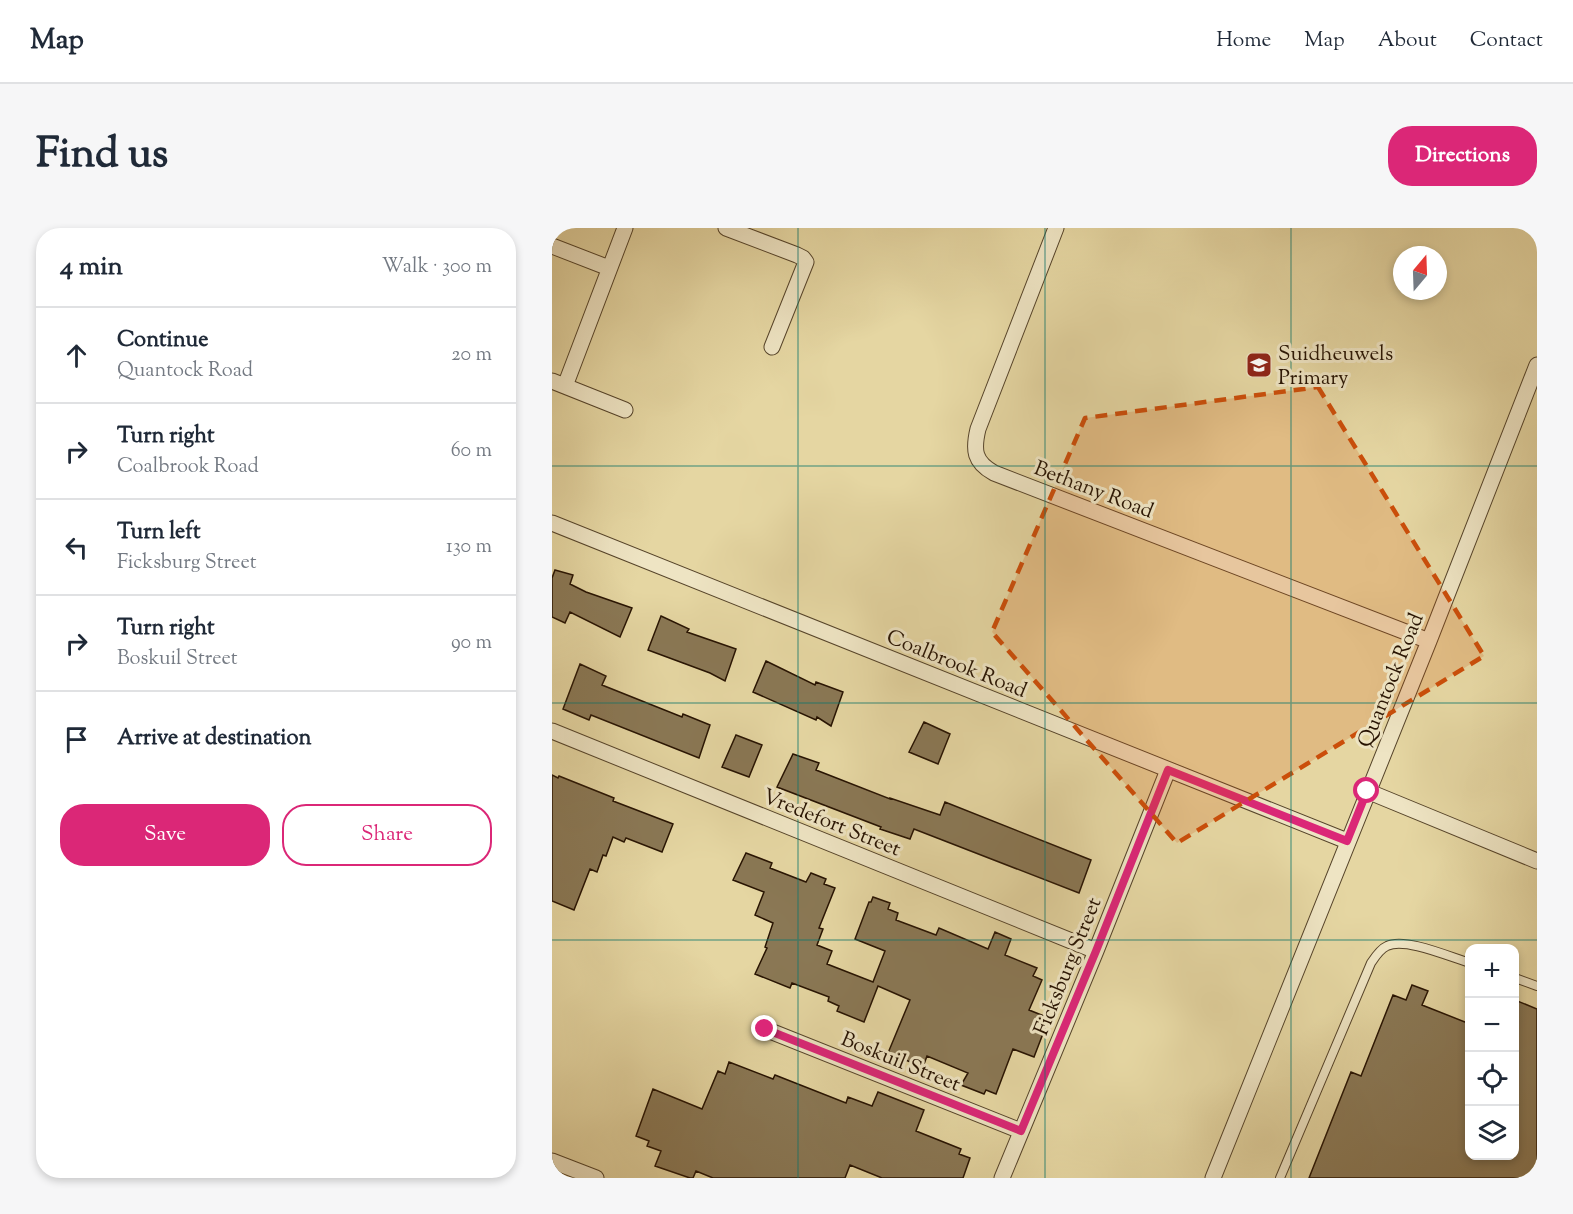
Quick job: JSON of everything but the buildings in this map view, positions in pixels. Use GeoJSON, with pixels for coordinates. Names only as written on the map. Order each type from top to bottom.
{"type":"FeatureCollection","features":[{"type":"Feature","properties":{"kind":"street"},"geometry":{"type":"LineString","coordinates":[[625,228],[559,384],[625,410]]}},
{"type":"Feature","properties":{"kind":"street"},"geometry":{"type":"LineString","coordinates":[[726,228],[797,255],[806,262],[772,347]]}},
{"type":"Feature","properties":{"kind":"street","name":"Bethany Road"},"geometry":{"type":"LineString","coordinates":[[1056,228],[978,429],[975,448],[978,460],[983,467],[1429,641]]}},
{"type":"Feature","properties":{"kind":"street"},"geometry":{"type":"LineString","coordinates":[[552,246],[609,268]]}},
{"type":"Feature","properties":{"kind":"street","name":"Quantock Road"},"geometry":{"type":"LineString","coordinates":[[1213,1178],[1429,641],[1537,365]]}},
{"type":"Feature","properties":{"kind":"street","name":"Coalbrook Road"},"geometry":{"type":"LineString","coordinates":[[552,523],[1347,841]]}},
{"type":"Feature","properties":{"kind":"street","name":"Vredefort Street"},"geometry":{"type":"LineString","coordinates":[[552,732],[1096,951]]}},
{"type":"Feature","properties":{"kind":"street","name":"Ficksburg Street"},"geometry":{"type":"LineString","coordinates":[[1002,1178],[1168,770]]}},
{"type":"Feature","properties":{"kind":"street"},"geometry":{"type":"LineString","coordinates":[[1367,791],[1537,861]]}},
{"type":"Feature","properties":{"kind":"street","name":"Boskuil Street"},"geometry":{"type":"LineString","coordinates":[[765,1029],[1021,1131]]}},
{"type":"Feature","properties":{"kind":"street"},"geometry":{"type":"LineString","coordinates":[[552,1161],[596,1178]]}},
{"type":"Feature","properties":{"kind":"lane"},"geometry":{"type":"LineString","coordinates":[[1280,1178],[1371,963],[1377,955],[1387,946],[1402,942],[1465,961]]}},
{"type":"Feature","properties":{"kind":"lane"},"geometry":{"type":"LineString","coordinates":[[1519,979],[1537,986]]}},
{"type":"Feature","properties":{"kind":"highlighted area"},"geometry":{"type":"Polygon","coordinates":[[[1318,387],[1484,656],[1177,843],[992,632],[1085,418],[1318,387]]]}},
{"type":"Feature","properties":{"kind":"place","name":"Suidheuwels Primary"},"geometry":{"type":"Point","coordinates":[1259,365]}},
{"type":"Feature","properties":{"kind":"route"},"geometry":{"type":"LineString","coordinates":[[765,1029],[1021,1131],[1168,770],[1347,841],[1367,791]]}}]}
